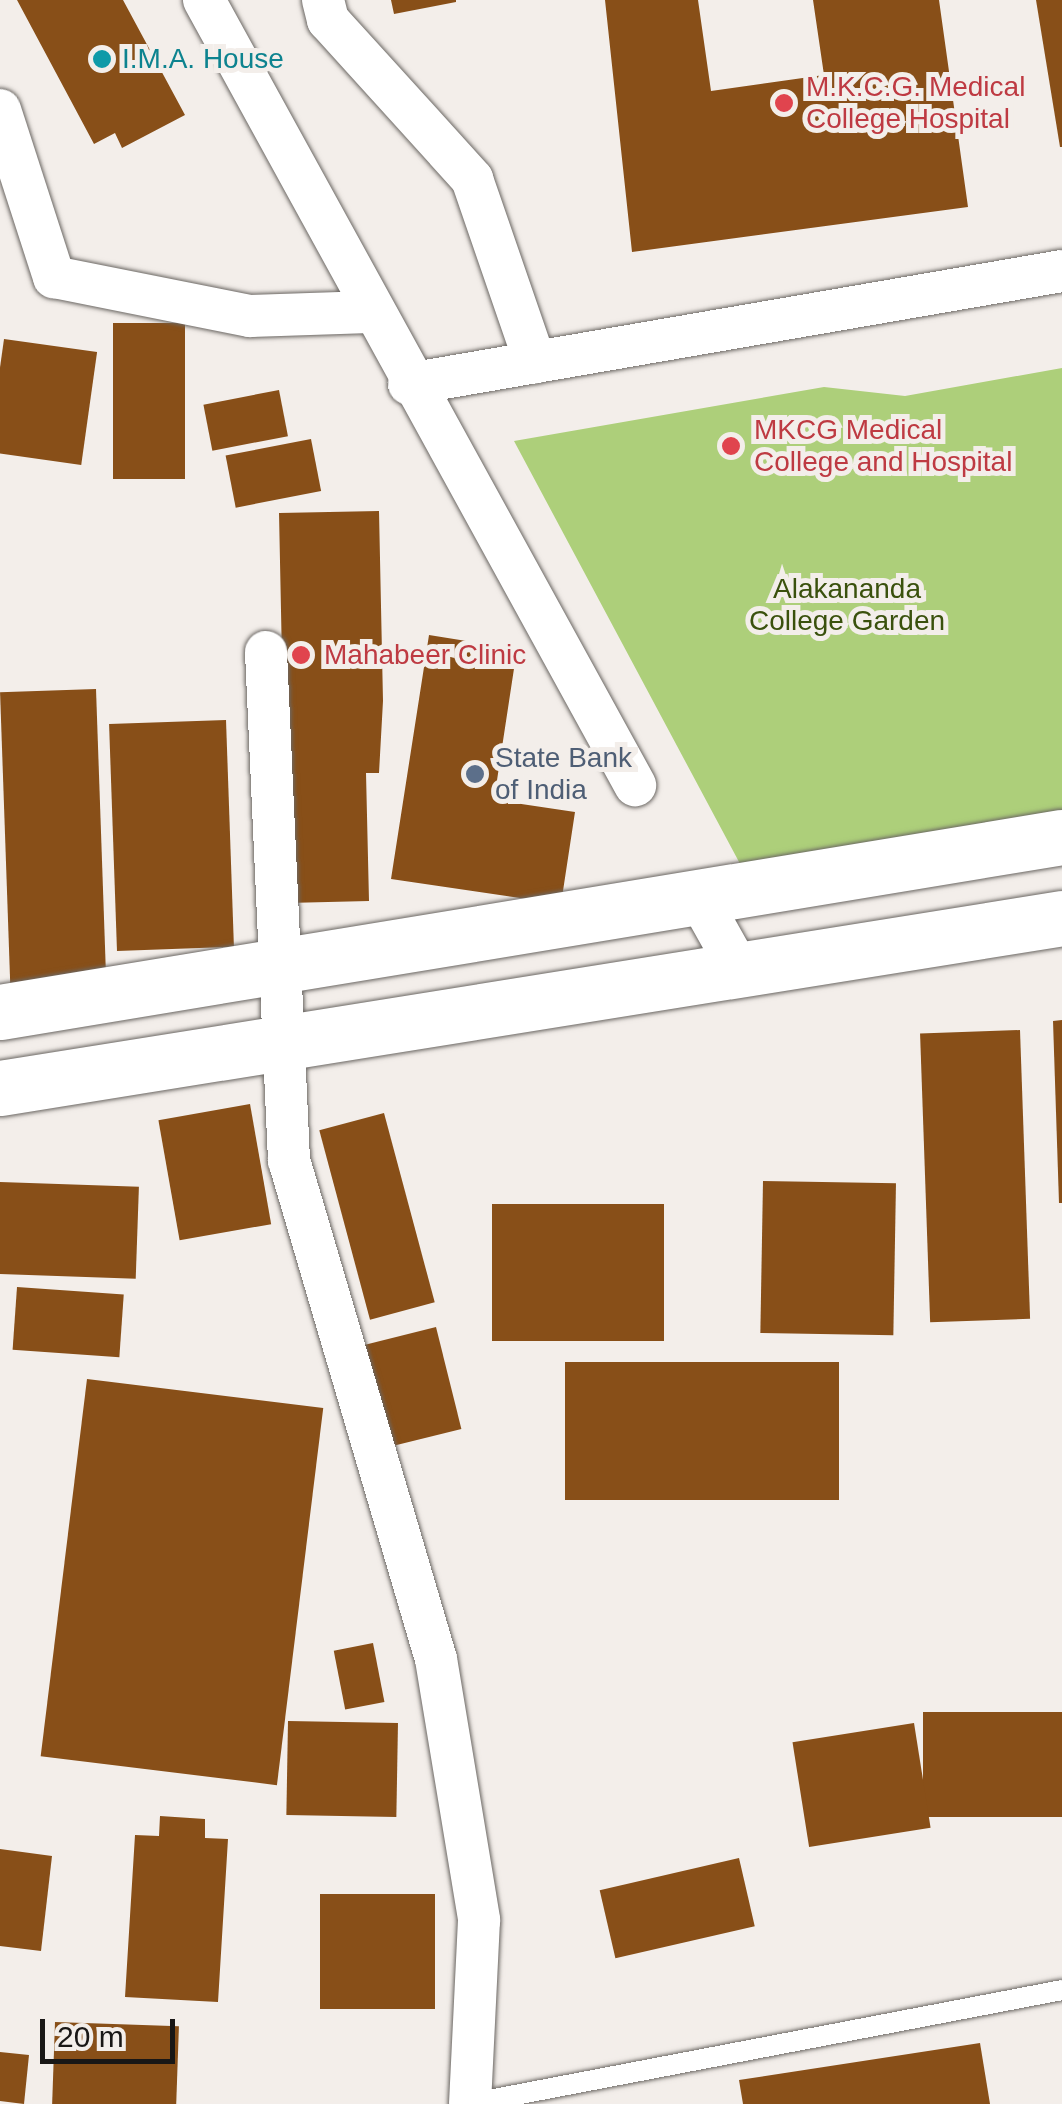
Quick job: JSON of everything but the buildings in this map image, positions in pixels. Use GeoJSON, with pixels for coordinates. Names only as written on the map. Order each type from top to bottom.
{"type":"FeatureCollection","features":[{"type":"Feature","properties":{"kind":"highway"},"geometry":{"type":"LineString","coordinates":[[0,1012],[1062,837]]}},
{"type":"Feature","properties":{"kind":"highway"},"geometry":{"type":"LineString","coordinates":[[0,1088],[741,973],[1062,918]]}},
{"type":"Feature","properties":{"kind":"street"},"geometry":{"type":"LineString","coordinates":[[204,0],[370,312],[635,785]]}},
{"type":"Feature","properties":{"kind":"street"},"geometry":{"type":"LineString","coordinates":[[323,0],[328,20],[472,179],[535,362]]}},
{"type":"Feature","properties":{"kind":"street"},"geometry":{"type":"LineString","coordinates":[[0,110],[54,277],[250,316],[370,312]]}},
{"type":"Feature","properties":{"kind":"street"},"geometry":{"type":"LineString","coordinates":[[410,384],[1062,271]]}},
{"type":"Feature","properties":{"kind":"street"},"geometry":{"type":"LineString","coordinates":[[266,652],[274,966],[289,1160],[436,1659],[479,1920],[469,2104]]}},
{"type":"Feature","properties":{"kind":"street"},"geometry":{"type":"LineString","coordinates":[[698,898],[741,973]]}},
{"type":"Feature","properties":{"kind":"lane"},"geometry":{"type":"LineString","coordinates":[[469,2104],[1062,1990]]}},
{"type":"Feature","properties":{"kind":"green space","name":"Alakananda College Garden"},"geometry":{"type":"Polygon","coordinates":[[[1062,368],[1062,815],[746,875],[514,441],[824,387],[905,396],[1062,368]]]}},
{"type":"Feature","properties":{"kind":"place","name":"I.M.A. House"},"geometry":{"type":"Point","coordinates":[102,59]}},
{"type":"Feature","properties":{"kind":"place","name":"M.K.C.G. Medical College Hospital"},"geometry":{"type":"Point","coordinates":[784,103]}},
{"type":"Feature","properties":{"kind":"place","name":"MKCG Medical College and Hospital"},"geometry":{"type":"Point","coordinates":[731,446]}},
{"type":"Feature","properties":{"kind":"place","name":"Mahabeer Clinic"},"geometry":{"type":"Point","coordinates":[301,655]}},
{"type":"Feature","properties":{"kind":"place","name":"State Bank of India"},"geometry":{"type":"Point","coordinates":[475,774]}}]}
